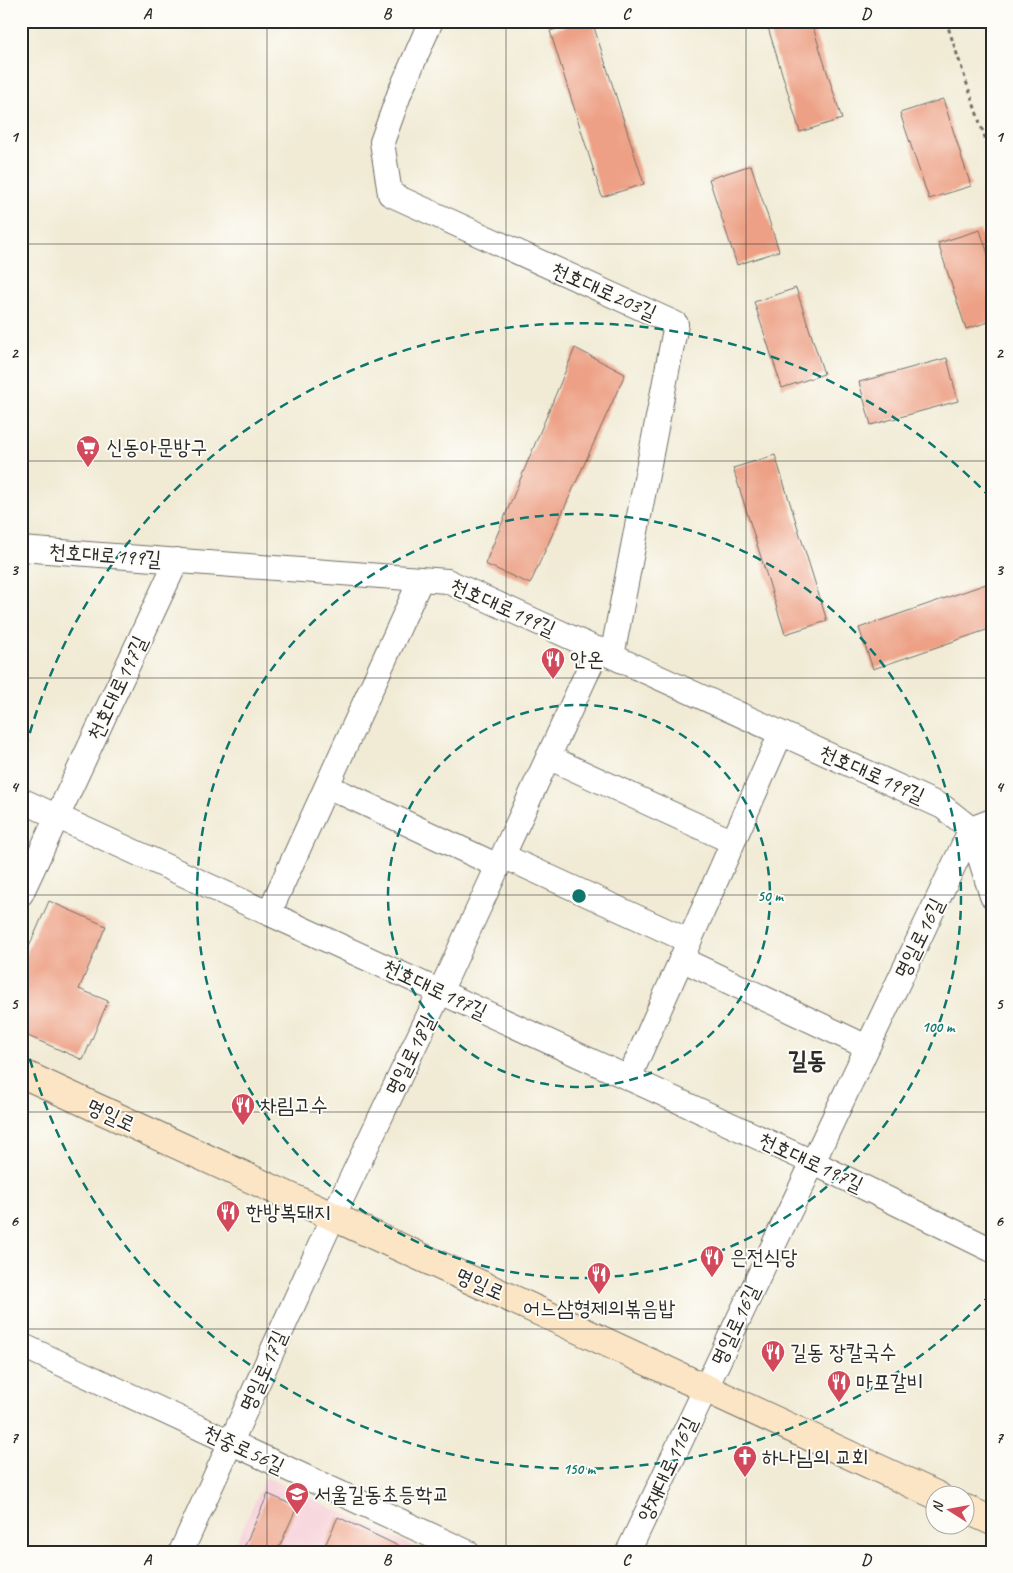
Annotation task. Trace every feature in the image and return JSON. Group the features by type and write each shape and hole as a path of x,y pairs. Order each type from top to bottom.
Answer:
{"street":[{"name":"천호대로203길","path":"431,21 400,92 382,142 390,194 676,324 605,653"},
{"name":"천호대로199길","path":"21,548 447,581 981,825"},
{"name":"천호대로197길","path":"21,894 177,560"},
{"path":"269,913 421,579"},
{"name":"명일로18길","path":"333,1217 440,992 548,757 605,653"},
{"path":"629,1078 781,733"},
{"path":"548,757 733,842"},
{"path":"327,786 500,861 685,950 866,1047"},
{"name":"천호대로197길","path":"21,800 812,1162 992,1250"},
{"path":"981,825 992,896"},
{"name":"명일로16길","path":"706,1387 866,1047 981,825"},
{"name":"명일로","path":"21,1074 706,1387 926,1490"},
{"name":"명일로17길","path":"181,1552 333,1217"},
{"name":"천중로56길","path":"21,1345 467,1552"},
{"name":"양재대로116길","path":"628,1552 706,1387"},
{"path":"976,1513 992,1521"}],"path":[{"path":"946,21 992,159"}],"shaded area":[{"name":"서울길동초등학교","path":"266,1477 425,1552 232,1552"}],"building":[{"path":"581,21 592,21 644,184 602,197 550,31"},
{"path":"766,21 811,21 842,119 800,132"},
{"path":"943,99 971,186 929,199 900,113"},
{"path":"751,165 779,251 737,265 709,179"},
{"path":"980,230 992,266 992,321 966,329 938,243"},
{"path":"796,288 824,374 782,388 754,302"},
{"path":"575,348 625,374 530,584 485,564"},
{"path":"947,358 958,401 871,425 859,382"},
{"path":"775,455 827,621 785,634 733,468"},
{"path":"992,582 992,628 873,669 859,628"},
{"path":"49,901 106,926 79,989 108,1001 83,1060 21,1033 21,965"},
{"path":"268,1494 297,1507 277,1552 242,1552"},
{"path":"338,1517 411,1552 322,1552"}],"place":[{"name":"신동아문방구","path":"88,468"},
{"name":"안온","path":"553,680"},
{"name":"차림고수","path":"243,1126"},
{"name":"한방복돼지","path":"228,1233"},
{"name":"은전식당","path":"712,1278"},
{"name":"어느삼형제의볶음밥","path":"599,1295"},
{"name":"길동 장칼국수","path":"773,1373"},
{"name":"마포갈비","path":"839,1403"},
{"name":"하나님의 교회","path":"745,1478"},
{"name":"서울길동초등학교","path":"297,1515"}],"district":[{"name":"길동","path":"807,1060"}]}
